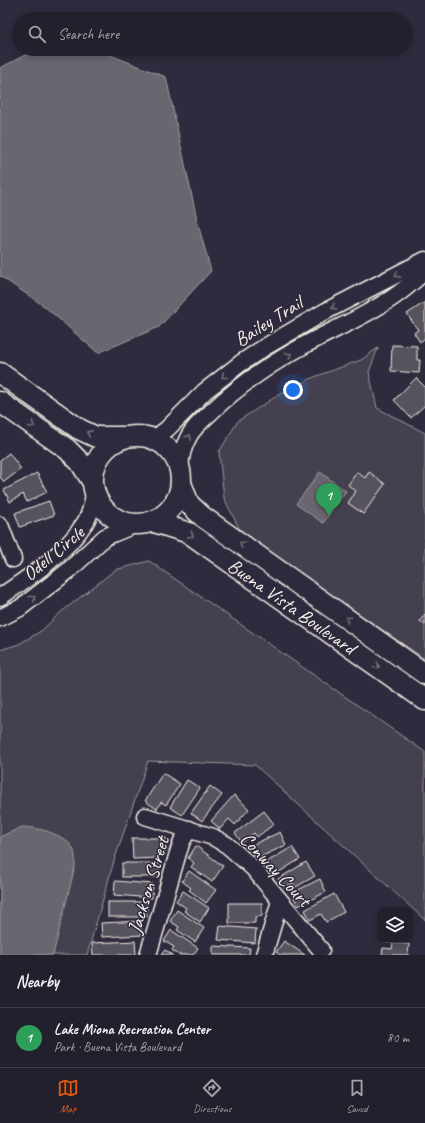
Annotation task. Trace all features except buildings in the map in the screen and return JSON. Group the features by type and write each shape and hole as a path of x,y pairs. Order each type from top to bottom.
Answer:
{"main road":[{"name":"Buena Vista Boulevard","path":"0,373 79,429 96,436 138,436 148,437 160,442 170,450 177,461 189,504 203,517 425,674"},
{"name":"Buena Vista Boulevard","path":"0,402 67,449 80,462 93,488 100,507 109,516 121,523 134,525 154,522 189,533 425,700"},
{"name":"Buena Vista Boulevard","path":"93,488 94,466 102,453 113,442 127,437"},
{"path":"154,522 173,506 178,495 181,479"}],"street":[{"name":"Bailey Trail","path":"148,437 158,436 167,429 205,391 265,346 326,311 425,260"},
{"name":"Bailey Trail","path":"181,479 181,460 184,447 190,435 196,426 224,399 259,373 302,346 378,307 394,297 425,271"},
{"name":"Odell Circle","path":"0,597 55,556 75,536 85,523 90,510 93,488"},
{"path":"0,525 13,559"},
{"name":"Odell Circle","path":"0,618 20,608 62,575 105,537 134,525"},
{"name":"Conway Court","path":"145,816 214,836 227,845 253,868 321,950"},
{"name":"Jackson Street","path":"148,955 178,853 182,841 189,829"},
{"path":"264,955 280,901"}],"shaded area":[{"path":"23,56 113,56 166,77 198,224 211,271 159,327 98,353 44,306 0,276 0,68"},
{"path":"378,348 369,372 377,408 425,433 425,659 242,534 224,498 219,452 238,421 280,394 314,377 361,360"},
{"path":"320,472 346,491 323,523 296,504"},
{"path":"149,561 425,752 425,920 413,909 413,907 411,907 255,765 148,761 114,861 87,955 0,955 0,650 19,644 41,631 60,613 115,570"},
{"path":"22,827 35,828 63,838 68,842 74,851 75,866 53,955 0,955 0,837"}],"place":[{"name":"Lake Miona Recreation Center","path":"329,516"}]}
